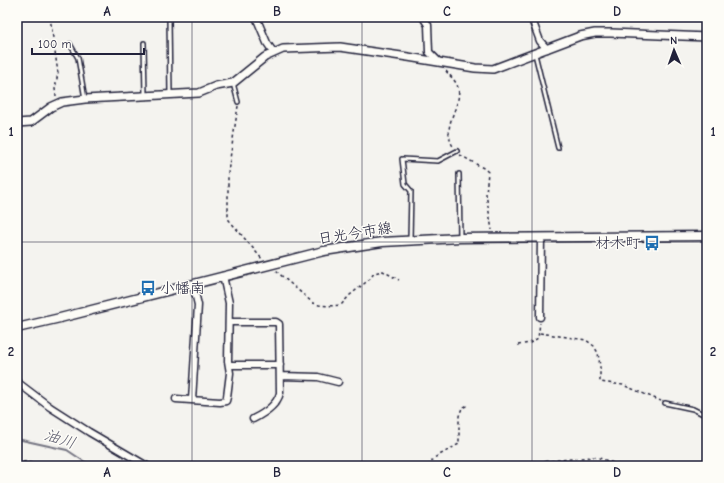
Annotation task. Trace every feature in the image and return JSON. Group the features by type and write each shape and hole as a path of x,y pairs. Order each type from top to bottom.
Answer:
{"main road":[{"name":"日光今市線","path":"17,328 331,250 382,242 493,237 707,236"}],"street":[{"path":"256,17 267,43 274,53"},
{"path":"423,17 428,25 430,52 439,62"},
{"path":"532,17 540,41 547,49"},
{"path":"17,123 31,122 51,107 58,104 85,99 199,93 216,86 233,83 265,57 283,48 340,47 475,68 493,69 580,36 595,33 707,37"},
{"path":"540,317 541,237"},
{"path":"176,399 226,401 230,373 229,303 223,276"},
{"path":"192,400 198,305 193,284"},
{"path":"229,322 276,322 279,324 280,376 278,399 262,414 253,419"},
{"path":"229,365 280,365"},
{"path":"280,376 318,377 338,382"},
{"path":"17,382 50,407 147,466"}],"lane":[{"path":"169,17 170,95"},
{"path":"144,43 145,96"},
{"path":"70,44 78,58 85,99"},
{"path":"535,54 558,148"},
{"path":"233,83 238,102"},
{"path":"410,240 411,191 405,184 402,159 438,161 457,151"},
{"path":"459,174 460,238"},
{"path":"665,403 693,409 707,416"}],"path":[{"path":"50,17 58,73 55,89 58,104"},
{"path":"439,62 458,87 459,94 448,129 452,145 459,155 488,172 486,194 493,237"},
{"path":"238,102 228,168 228,216 229,220 252,247"},
{"path":"288,283 313,303 319,305 338,306 342,304 350,295 366,284 374,276 374,273 384,271 399,280"},
{"path":"518,345 530,343 538,338 540,333 540,317"},
{"path":"540,333 586,340 594,346 598,353 600,382 623,385 665,403"},
{"path":"426,466 431,463 434,458 459,444 459,416 462,408 468,405"},
{"path":"497,466 592,457 622,466"},
{"path":"17,460 36,464"}],"waterway":[{"name":"油川","path":"17,439 67,450 85,462 95,466"},
{"path":"540,466 589,461 606,466"}],"place":[{"name":"材木町","path":"652,243"},
{"name":"小幡南","path":"148,288"}]}
